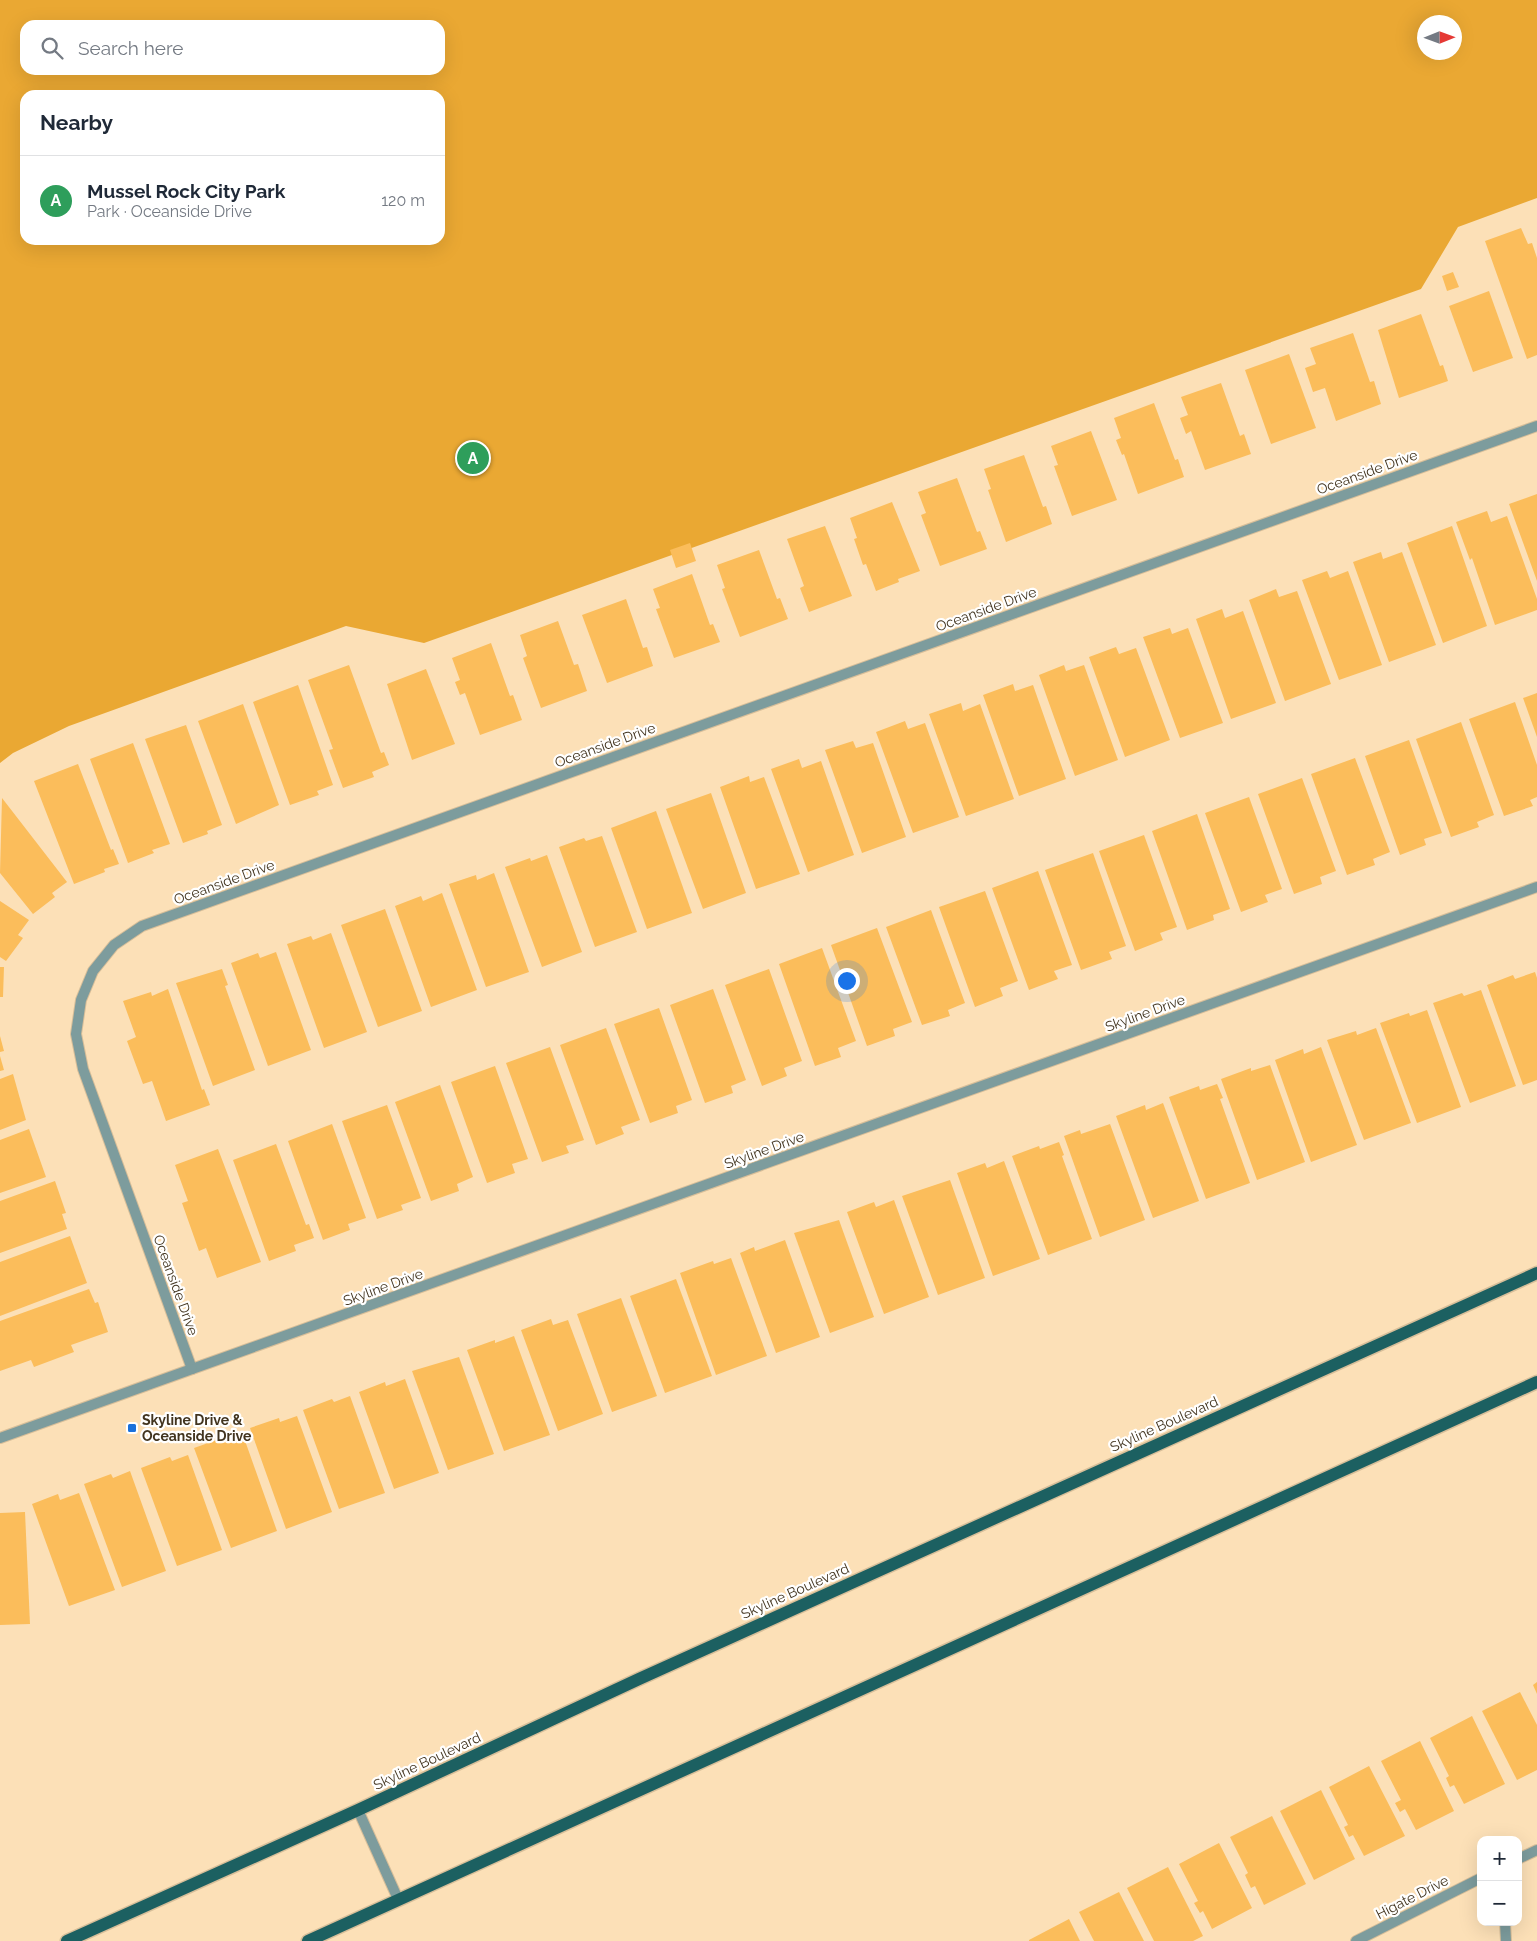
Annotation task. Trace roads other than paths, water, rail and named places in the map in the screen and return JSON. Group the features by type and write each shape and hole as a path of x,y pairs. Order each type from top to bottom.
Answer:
{"main road":[{"name":"Skyline Boulevard","path":"68,1941 358,1810 639,1679 1537,1272"},
{"path":"308,1941 1537,1382"}],"street":[{"name":"Oceanside Drive","path":"192,1369 82,1069 76,1034 81,1000 93,972 121,940 142,926 164,918 1537,426"},
{"name":"Skyline Drive","path":"0,1438 1537,887"},
{"path":"358,1810 398,1899"},
{"path":"1522,1857 1537,1850"},
{"name":"Higate Drive","path":"1356,1941 1477,1880"},
{"path":"1505,1926 1506,1941"}],"place":[{"name":"Mussel Rock City Park","path":"473,458"},
{"name":"Skyline Drive & Oceanside Drive","path":"132,1428"}]}
